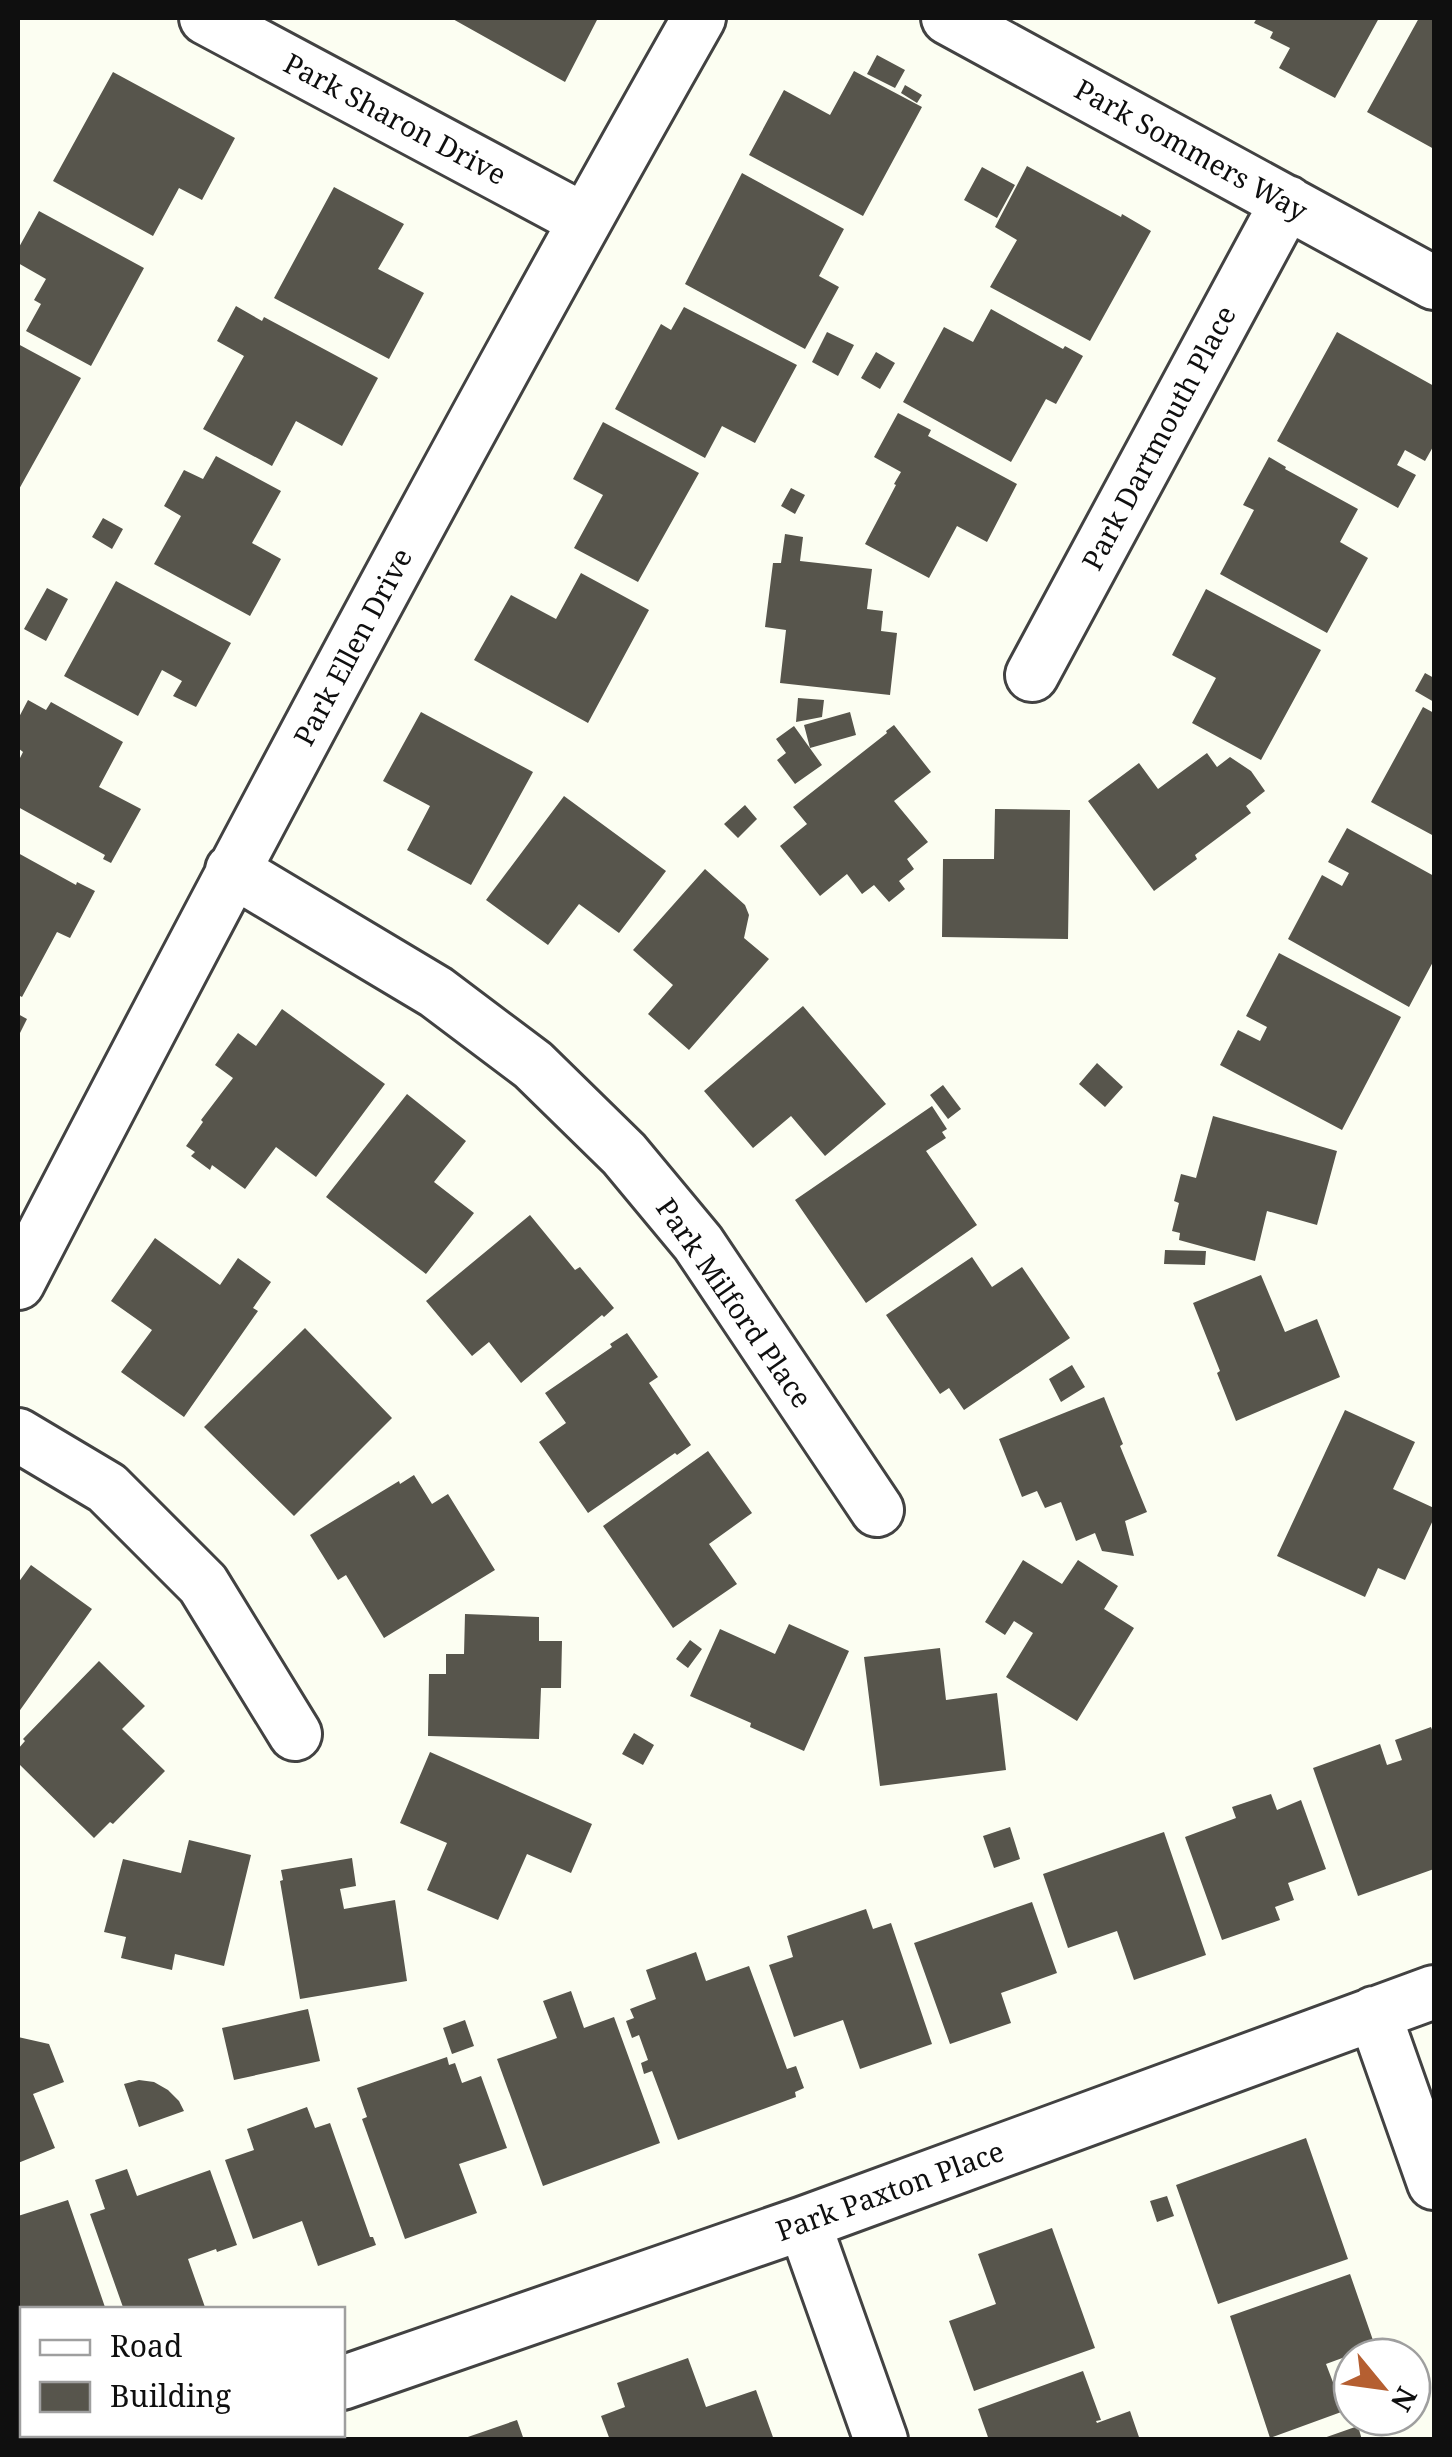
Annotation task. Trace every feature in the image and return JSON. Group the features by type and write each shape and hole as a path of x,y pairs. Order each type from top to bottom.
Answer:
{"street":[{"name":"Park Sharon Drive","path":"206,18 584,220"},
{"name":"Park Ellen Drive","path":"18,1283 232,870 584,220 699,18"},
{"name":"Park Sommers Way","path":"948,18 1434,283"},
{"name":"Park Dartmouth Place","path":"1032,675 1287,202"},
{"name":"Park Milford Place","path":"232,870 436,992 533,1065 624,1154 698,1243 877,1510"},
{"path":"18,1435 107,1488 203,1584 295,1734"},
{"name":"Park Paxton Place","path":"345,2382 804,2223 1434,1992"},
{"path":"1374,2013 1434,2183"},
{"path":"804,2223 882,2440"}],"building":[{"path":"451,18 598,18 565,82"},
{"path":"1257,18 1379,18 1335,98 1279,68 1290,48 1270,38 1273,32 1254,23"},
{"path":"1419,18 1434,18 1434,149 1367,112"},
{"path":"877,55 905,70 895,88 867,74"},
{"path":"854,71 922,107 863,216 749,155 784,90 830,115"},
{"path":"113,72 235,138 202,200 179,188 153,236 53,181"},
{"path":"905,85 922,95 917,103 901,93"},
{"path":"1027,166 1151,231 1090,341 990,287 1017,240 995,227"},
{"path":"982,167 1015,185 997,218 964,200"},
{"path":"742,173 844,229 819,276 839,287 805,349 685,284"},
{"path":"334,187 404,224 378,269 424,293 389,359 274,298"},
{"path":"39,211 144,268 91,366 26,331 41,304 34,300 46,279 18,263 18,249"},
{"path":"236,306 378,378 342,446 296,421 272,466 203,429 244,356 217,341"},
{"path":"684,307 797,365 755,443 722,426 705,458 615,409 661,324 671,330"},
{"path":"991,309 1083,356 1056,404 1046,399 1011,462 903,402 944,327 973,342"},
{"path":"827,332 854,345 838,376 812,362"},
{"path":"1337,332 1434,386 1434,445 1425,461 1405,450 1397,465 1416,475 1398,508 1277,441"},
{"path":"18,344 81,378 18,491"},
{"path":"876,352 895,363 880,389 861,378"},
{"path":"898,413 931,430 928,436 1017,484 987,542 957,526 929,578 865,544 901,472 874,457"},
{"path":"603,422 699,473 638,582 574,548 603,495 573,479"},
{"path":"216,456 281,491 252,543 281,559 250,616 154,564 181,516 164,506 184,470 203,479"},
{"path":"1269,457 1358,509 1340,542 1368,558 1327,633 1220,574 1254,510 1243,505"},
{"path":"791,488 805,495 795,514 781,506"},
{"path":"103,518 123,529 112,549 92,537"},
{"path":"785,534 803,537 800,561 872,569 867,609 883,611 881,631 897,633 890,695 780,683 786,630 765,627 773,563 781,563"},
{"path":"581,573 649,610 588,723 474,660 511,595 556,619"},
{"path":"116,581 231,643 196,707 173,696 182,681 162,670 138,716 64,676"},
{"path":"47,588 68,599 46,641 24,629"},
{"path":"1206,589 1321,650 1261,760 1192,723 1216,678 1172,655"},
{"path":"1425,673 1434,678 1434,702 1415,691"},
{"path":"798,698 824,700 822,717 796,722"},
{"path":"28,700 46,710 51,702 123,742 99,787 141,809 111,863 103,859 105,855 18,807 18,762 23,752 18,748 18,719"},
{"path":"1423,707 1434,713 1434,836 1371,802"},
{"path":"421,712 533,772 471,885 407,850 430,806 383,781"},
{"path":"850,712 856,735 810,748 804,725"},
{"path":"894,725 931,772 894,801 928,842 907,859 914,869 899,881 905,889 889,902 874,885 862,894 847,874 820,896 780,846 807,824 793,807"},
{"path":"794,726 822,765 795,784 777,760 786,753 776,739"},
{"path":"1207,753 1217,767 1230,757 1251,771 1265,791 1246,806 1251,813 1154,891 1088,801 1139,763 1158,789"},
{"path":"564,796 666,871 619,933 579,904 548,945 486,900"},
{"path":"745,805 757,819 738,838 724,824"},
{"path":"995,809 1070,810 1068,939 942,937 943,859 994,859"},
{"path":"1347,828 1434,876 1434,960 1409,1007 1288,939 1322,875 1342,886 1349,873 1328,862"},
{"path":"18,853 76,885 77,882 95,891 70,938 57,932 22,997 18,995"},
{"path":"705,869 745,905 749,915 744,938 769,959 689,1050 648,1014 673,985 633,950"},
{"path":"1279,953 1401,1017 1342,1130 1220,1065 1238,1030 1260,1041 1267,1027 1246,1016"},
{"path":"803,1006 886,1104 825,1156 791,1116 753,1148 704,1091"},
{"path":"282,1009 385,1084 316,1177 276,1147 245,1189 212,1165 210,1170 191,1156 195,1152 186,1146 233,1078 215,1065 238,1033 256,1046"},
{"path":"18,1014 27,1019 18,1037"},
{"path":"1097,1063 1123,1087 1105,1107 1079,1084"},
{"path":"943,1085 961,1109 948,1119 930,1095"},
{"path":"407,1094 466,1141 434,1182 474,1213 426,1274 326,1197"},
{"path":"932,1106 947,1129 942,1132 946,1138 926,1151 977,1225 866,1303 795,1200"},
{"path":"1213,1116 1337,1151 1317,1225 1267,1211 1255,1261 1179,1240 1180,1233 1172,1231 1181,1174 1196,1178"},
{"path":"530,1215 575,1270 580,1267 614,1308 521,1383 489,1342 472,1356 426,1301"},
{"path":"155,1238 220,1285 238,1258 271,1282 253,1308 258,1311 184,1417 121,1372 152,1330 111,1301"},
{"path":"1165,1250 1206,1251 1205,1265 1164,1264"},
{"path":"972,1257 992,1287 1022,1267 1070,1338 964,1410 949,1388 940,1394 886,1315"},
{"path":"1261,1275 1285,1332 1317,1319 1340,1377 1236,1421 1193,1303"},
{"path":"305,1328 392,1418 294,1516 204,1427"},
{"path":"627,1333 658,1377 649,1383 691,1445 588,1513 539,1442 566,1423 545,1393"},
{"path":"1072,1365 1085,1387 1061,1402 1049,1379"},
{"path":"1104,1397 1147,1512 1125,1521 1134,1556 1102,1551 1095,1533 1076,1541 1061,1502 1045,1508 1037,1491 1022,1497 999,1439"},
{"path":"1345,1410 1415,1442 1393,1489 1434,1508 1434,1518 1405,1580 1378,1568 1365,1597 1277,1556"},
{"path":"708,1451 752,1513 709,1544 737,1584 673,1628 603,1526"},
{"path":"414,1475 432,1504 448,1494 495,1570 384,1638 346,1575 338,1580 310,1535"},
{"path":"1023,1560 1062,1584 1078,1560 1118,1586 1104,1609 1134,1628 1077,1721 1006,1677 1033,1633 1014,1621 1005,1635 985,1622"},
{"path":"31,1565 92,1609 18,1713 18,1583"},
{"path":"465,1614 539,1617 539,1641 562,1641 561,1688 541,1688 539,1739 428,1736 429,1674 446,1674 446,1654 464,1654"},
{"path":"789,1624 849,1651 804,1751 690,1696 720,1629 775,1654"},
{"path":"690,1640 702,1649 688,1668 676,1659"},
{"path":"940,1648 946,1700 997,1693 1006,1770 880,1786 864,1657"},
{"path":"99,1661 145,1706 122,1729 165,1771 94,1838 18,1763 18,1749 23,1739"},
{"path":"1431,1727 1434,1869 1358,1896 1313,1768 1380,1744 1387,1765 1402,1760 1395,1740"},
{"path":"634,1733 654,1745 643,1765 622,1754"},
{"path":"430,1752 592,1824 571,1873 527,1854 498,1920 427,1890 447,1843 400,1823"},
{"path":"1271,1794 1277,1810 1301,1800 1326,1869 1288,1883 1294,1900 1275,1907 1280,1920 1222,1940 1185,1837 1236,1818 1232,1807"},
{"path":"1010,1827 1020,1859 994,1868 983,1836"},
{"path":"1164,1832 1206,1955 1134,1980 1117,1931 1068,1948 1043,1874"},
{"path":"189,1840 251,1855 224,1966 175,1954 172,1970 121,1958 126,1937 104,1932 123,1859 181,1873"},
{"path":"352,1858 356,1886 340,1889 344,1909 395,1900 407,1981 300,1999 281,1870"},
{"path":"1032,1902 1057,1973 1001,1993 1011,2023 950,2044 914,1943"},
{"path":"866,1909 873,1929 891,1923 932,2044 860,2069 843,2020 794,2037 769,1965 793,1957 787,1936"},
{"path":"696,1952 706,1981 749,1966 787,2069 796,2066 804,2088 795,2092 796,2097 678,2140 652,2071 644,2074 641,2063 648,2060 639,2035 632,2038 626,2021 634,2018 630,2009 656,1999 646,1970"},
{"path":"571,1991 584,2028 614,2017 660,2143 543,2186 497,2059 557,2038 543,2001"},
{"path":"308,2009 320,2061 234,2080 222,2028"},
{"path":"465,2020 474,2046 452,2054 443,2028"},
{"path":"18,2037 49,2044 64,2082 33,2094 55,2148 18,2163"},
{"path":"447,2057 449,2065 455,2063 462,2083 481,2076 507,2148 459,2164 477,2213 405,2239 362,2119 367,2117 357,2088"},
{"path":"139,2080 168,2090 184,2111 139,2127 124,2084"},
{"path":"307,2107 315,2128 330,2123 376,2245 318,2266 302,2221 253,2239 225,2160 254,2150 247,2129"},
{"path":"1306,2138 1348,2259 1218,2304 1176,2185"},
{"path":"127,2169 137,2196 210,2170 237,2245 188,2259 205,2307 123,2307 90,2214 105,2209 95,2180"},
{"path":"1167,2196 1174,2216 1157,2222 1150,2201"},
{"path":"68,2200 105,2307 20,2307 18,2320 18,2216"},
{"path":"1052,2228 1095,2348 974,2391 949,2321 996,2304 978,2254"},
{"path":"1350,2274 1372,2337 1332,2337 1332,2362 1326,2364 1332,2380 1332,2415 1270,2438 1230,2316"},
{"path":"688,2358 706,2407 756,2390 774,2440 610,2440 601,2416 625,2407 617,2383"},
{"path":"1083,2371 1101,2420 1097,2423 1130,2411 1140,2440 989,2440 978,2409"},
{"path":"517,2420 524,2440 462,2440 462,2439"},
{"path":"1332,2435 1362,2440 1321,2440"}]}
